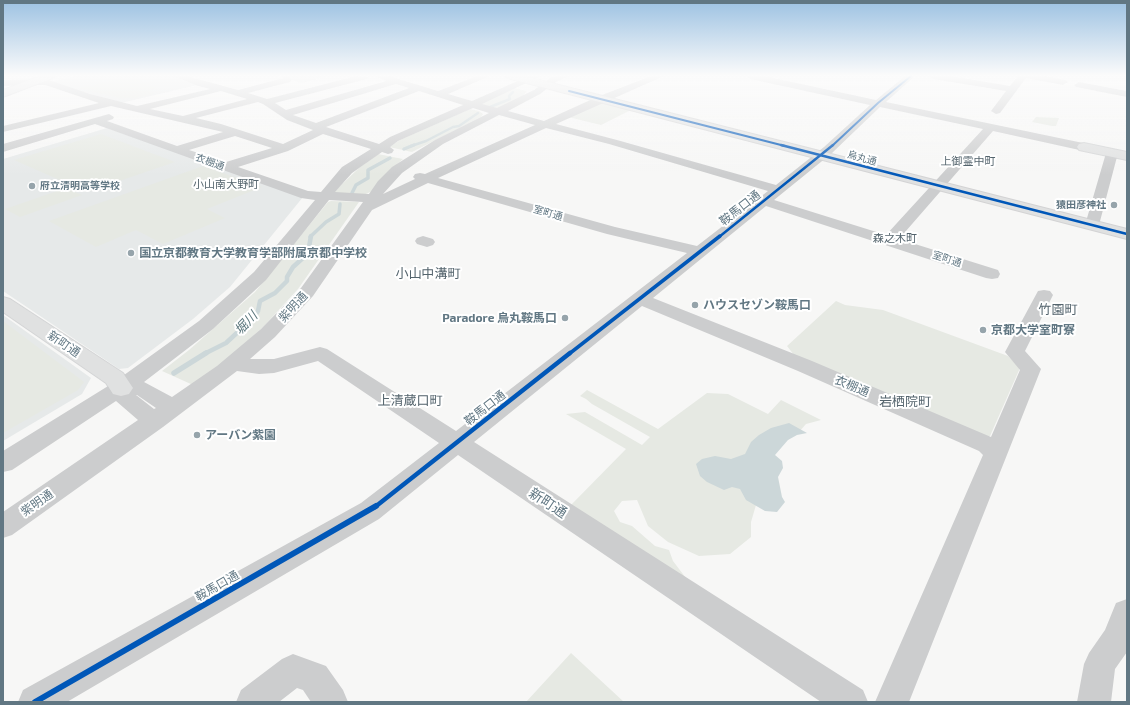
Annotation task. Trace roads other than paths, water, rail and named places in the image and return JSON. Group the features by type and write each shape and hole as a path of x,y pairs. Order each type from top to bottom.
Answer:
{"main road":[{"name":"烏丸通","path":"647,109 1092,222 1127,228"},
{"path":"1084,147 1127,156"},
{"name":"烏丸通","path":"1092,222 1127,234"},
{"name":"新町通","path":"3,303 115,378 122,388"}],"street":[{"path":"3,129 86,109"},
{"path":"131,109 153,112 180,124 200,122 284,148"},
{"path":"3,148 139,109"},
{"path":"180,124 228,109"},
{"path":"278,109 291,118 348,139 379,148 417,155"},
{"path":"285,114 302,109"},
{"path":"224,167 284,148 319,128 366,109"},
{"name":"紫明通","path":"3,463 122,388 206,325 260,276 324,197 348,170 394,139 461,109"},
{"name":"室町通","path":"488,109 682,161 889,241 992,274"},
{"name":"紫明通","path":"3,526 155,421 232,364 268,333 307,292 383,184 397,170 417,155 439,142 504,109"},
{"path":"370,203 580,109"},
{"name":"鞍馬口通","path":"35,702 370,511 823,154 872,109"},
{"path":"906,109 1084,147"},
{"name":"衣棚通","path":"96,121 306,195 370,203"},
{"path":"889,241 991,127"},
{"path":"175,150 235,132"},
{"path":"146,139 166,133"},
{"path":"1092,222 1112,153"},
{"name":"室町通","path":"397,170 612,231 700,251"},
{"path":"892,702 1031,370 1015,352 1044,295"},
{"name":"衣棚通","path":"640,299 772,352 987,445 996,452"},
{"name":"新町通","path":"232,364 259,367 274,366 320,353 851,702"},
{"path":"122,388 141,388 173,408"},
{"name":"新町通","path":"122,388 126,398 155,421"},
{"path":"1094,702 1100,664 1116,641 1127,613"},
{"path":"253,702 294,670 314,678 331,702"}],"waterway":[{"name":"堀川","path":"414,145 426,141 453,127 459,126 478,113"},
{"name":"堀川","path":"404,149 414,145"},
{"name":"堀川","path":"352,193 356,185 368,178 368,170 390,158"},
{"name":"堀川","path":"311,236 326,222 339,214 340,204"},
{"name":"堀川","path":"206,353 226,343 254,317 258,311 260,301 275,293 287,281 287,277 293,267 304,257 309,247 311,236"},
{"name":"堀川","path":"174,373 206,353"}],"place":[{"name":"府立清明高等学校","path":"32,186"},
{"name":"猿田彦神社","path":"1114,205"},
{"name":"国立京都教育大学教育学部附属京都中学校","path":"131,253"},
{"name":"ハウスセゾン鞍馬口","path":"695,305"},
{"name":"Paradore 烏丸鞍馬口","path":"565,318"},
{"name":"京都大学室町寮","path":"983,330"},
{"name":"アーバン紫園","path":"197,435"}],"district":[{"name":"上御霊中町","path":"968,161"},
{"name":"小山南大野町","path":"226,184"},
{"name":"森之木町","path":"895,238"},
{"name":"小山中溝町","path":"428,274"},
{"name":"竹園町","path":"1058,310"},
{"name":"上清蔵口町","path":"410,401"},
{"name":"岩栖院町","path":"905,402"}]}
